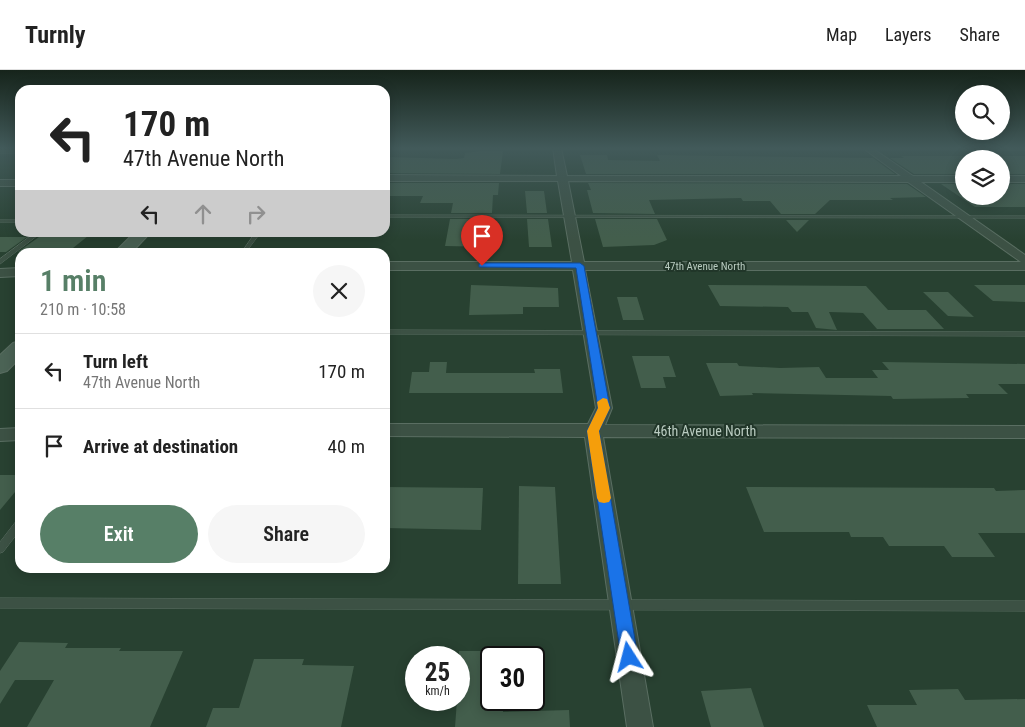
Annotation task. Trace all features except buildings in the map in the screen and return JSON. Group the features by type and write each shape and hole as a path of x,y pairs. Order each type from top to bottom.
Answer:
{"main road":[{"path":"126,248 138,237"},
{"path":"0,366 15,352"}],"street":[{"path":"502,179 955,179"},
{"path":"562,179 580,266 604,408 593,431 640,727"},
{"path":"912,179 1025,260"},
{"path":"1010,179 1025,179"},
{"path":"0,183 15,183"},
{"name":"47th Avenue North","path":"390,266 1025,266"},
{"path":"0,272 15,272"},
{"name":"46th Avenue North","path":"390,430 1025,432"},
{"path":"0,435 15,434"}],"lane":[{"path":"390,216 1025,217"},
{"path":"0,221 15,221"},
{"path":"19,248 33,237"},
{"path":"247,248 255,237"},
{"path":"0,262 15,251"},
{"path":"390,332 1025,334"},
{"path":"0,549 15,530"},
{"path":"0,603 1025,606"}],"slow traffic":[{"path":"603,402 604,408 593,431 604,498"}],"route":[{"path":"482,266 580,266 604,408 593,431 629,657"}]}
